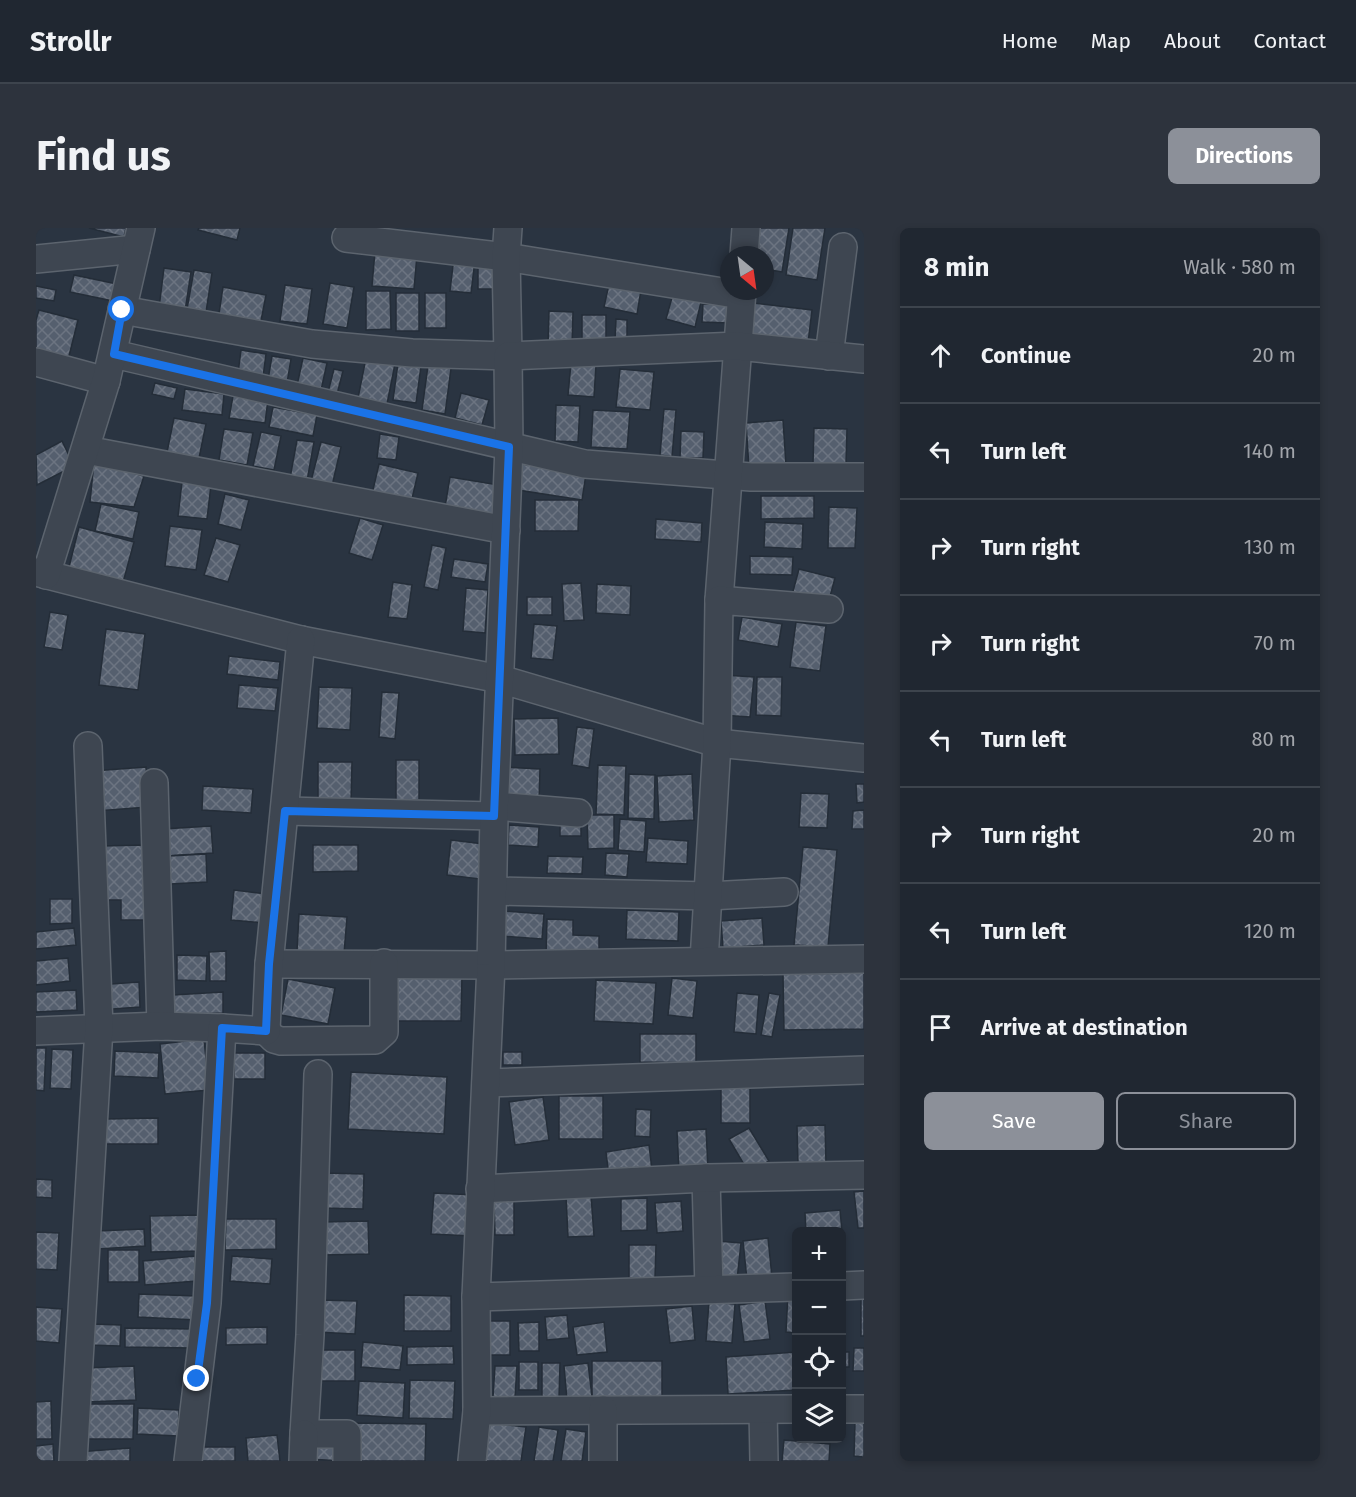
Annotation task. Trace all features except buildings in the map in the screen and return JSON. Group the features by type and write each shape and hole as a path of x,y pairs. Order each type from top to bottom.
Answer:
{"street":[{"path":"472,1461 477,1411 480,1189 491,964 494,811 509,447 506,256 508,228"},
{"path":"745,246 746,228"},
{"path":"346,238 506,256 720,290"},
{"path":"36,259 139,239 114,354 86,450 41,573 301,640 500,679 717,743 864,758"},
{"path":"829,357 843,247"},
{"path":"704,961 717,743 719,600 741,300"},
{"path":"122,310 312,344 412,353 508,356 737,346 864,359"},
{"path":"114,354 585,464 751,477 864,477"},
{"path":"36,362 106,381"},
{"path":"86,450 506,530"},
{"path":"719,600 829,609"},
{"path":"266,1031 269,964 301,640"},
{"path":"73,1461 99,1028 88,746"},
{"path":"154,783 161,1026"},
{"path":"285,811 578,813"},
{"path":"493,891 709,896 784,892"},
{"path":"269,964 491,964 864,958"},
{"path":"36,1031 161,1026 266,1031 274,1039 280,1041 375,1040 384,1032 384,963"},
{"path":"188,1461 207,1303 222,1028"},
{"path":"486,1083 864,1071"},
{"path":"303,1461 311,1323 318,1074"},
{"path":"480,1189 706,1178 864,1175"},
{"path":"706,1178 709,1289"},
{"path":"846,1286 864,1285"},
{"path":"477,1297 792,1287"},
{"path":"477,1411 792,1409"},
{"path":"846,1409 864,1409"},
{"path":"603,1410 603,1461"},
{"path":"763,1410 764,1461"},
{"path":"304,1434 347,1434 347,1461"}],"route":[{"path":"122,310 114,354 509,447 494,816 285,811 269,964 266,1031 222,1028 207,1303 197,1379"}]}
